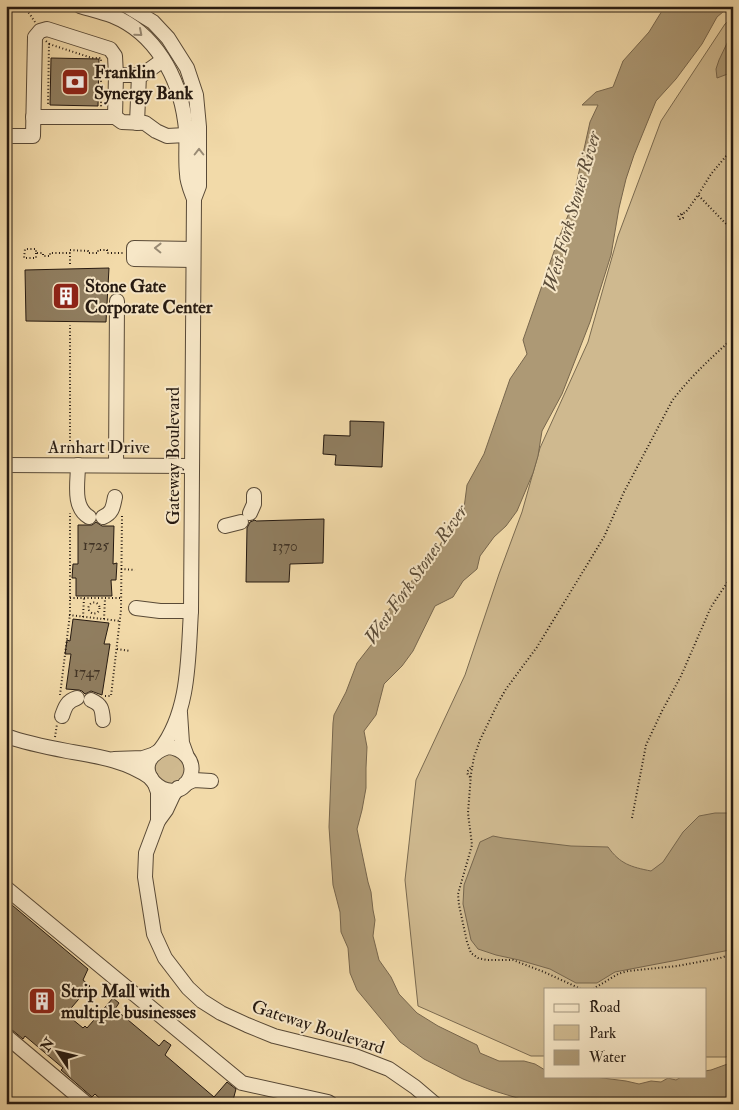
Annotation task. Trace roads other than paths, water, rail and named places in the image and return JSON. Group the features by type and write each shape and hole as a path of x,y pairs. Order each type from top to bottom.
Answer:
{"street":[{"name":"Gateway Boulevard","path":"80,6 113,16 134,28 154,46 171,73 180,96 185,122 187,176 194,200 191,610 186,677 180,713"},
{"name":"Gateway Boulevard","path":"127,6 153,22 168,38 187,68 196,95 199,127 199,186 194,200"},
{"path":"6,136 33,136 35,37 40,31 47,29 110,49 115,56 115,116"},
{"path":"116,75 142,75 163,60"},
{"path":"138,123 139,75"},
{"path":"33,117 115,116 122,122 144,123 167,136 186,135"},
{"path":"116,465 117,301"},
{"path":"74,460 77,496 79,507 83,514 96,517 109,515 113,508 115,497"},
{"name":"Arnhart Drive","path":"6,465 74,460 116,465 192,466"},
{"path":"225,526 245,518 254,504 254,495"},
{"path":"136,608 160,611 191,610"},
{"path":"59,720 65,706 71,700 77,698"},
{"path":"97,698 102,710 103,720"},
{"path":"158,821 158,792 149,775 148,765 169,736 180,713"},
{"path":"158,821 173,795 191,774 191,766 182,743 180,713"},
{"path":"6,736 26,743 110,759 142,772 163,790 174,790 194,780 212,777 181,750 174,748 168,748 143,758 110,759"},
{"name":"Gateway Boulevard","path":"158,821 146,853 144,877 149,909 154,934 165,958 188,988 202,1001 221,1013 274,1036 355,1056 389,1069 435,1104"},
{"path":"6,888 242,1083 331,1104"},
{"path":"6,1036 88,1104"}],"water":[{"name":"West Fork Stones River","path":"665,6 730,6 717,17 702,44 676,79 656,101 626,179 611,255 590,322 562,394 542,431 533,473 517,511 506,526 494,537 480,556 477,569 463,581 453,597 435,606 413,651 402,666 384,684 376,715 364,731 367,747 366,788 357,829 371,892 375,920 373,936 379,960 391,977 399,994 417,1013 438,1026 477,1045 480,1053 499,1061 524,1061 535,1064 544,1069 544,1078 603,1078 639,1084 651,1081 661,1082 668,1078 676,1080 680,1078 706,1078 706,1071 733,1062 733,1098 715,1104 537,1104 463,1079 424,1059 400,1042 357,990 350,973 348,948 341,932 340,912 333,885 329,827 333,723 334,715 346,692 357,663 379,635 387,612 427,559 436,554 443,539 463,516 467,485 484,454 510,379 527,354 523,340 571,208 590,122 598,105 582,105 596,92 613,87 623,61 649,32"},
{"path":"733,35 733,72 717,78 716,69 719,60 730,37"},
{"path":"715,813 733,813 733,947 730,950 615,972 597,983 576,983 550,969 478,949 471,940 463,904 464,885 480,842 493,836 571,846 608,847 612,853 626,864 651,871 663,862 683,832 699,816"}],"place":[{"name":"Franklin Synergy Bank","path":"75,82"},
{"name":"Stone Gate Corporate Center","path":"66,296"},
{"name":"Strip Mall with multiple businesses","path":"42,1001"}]}
